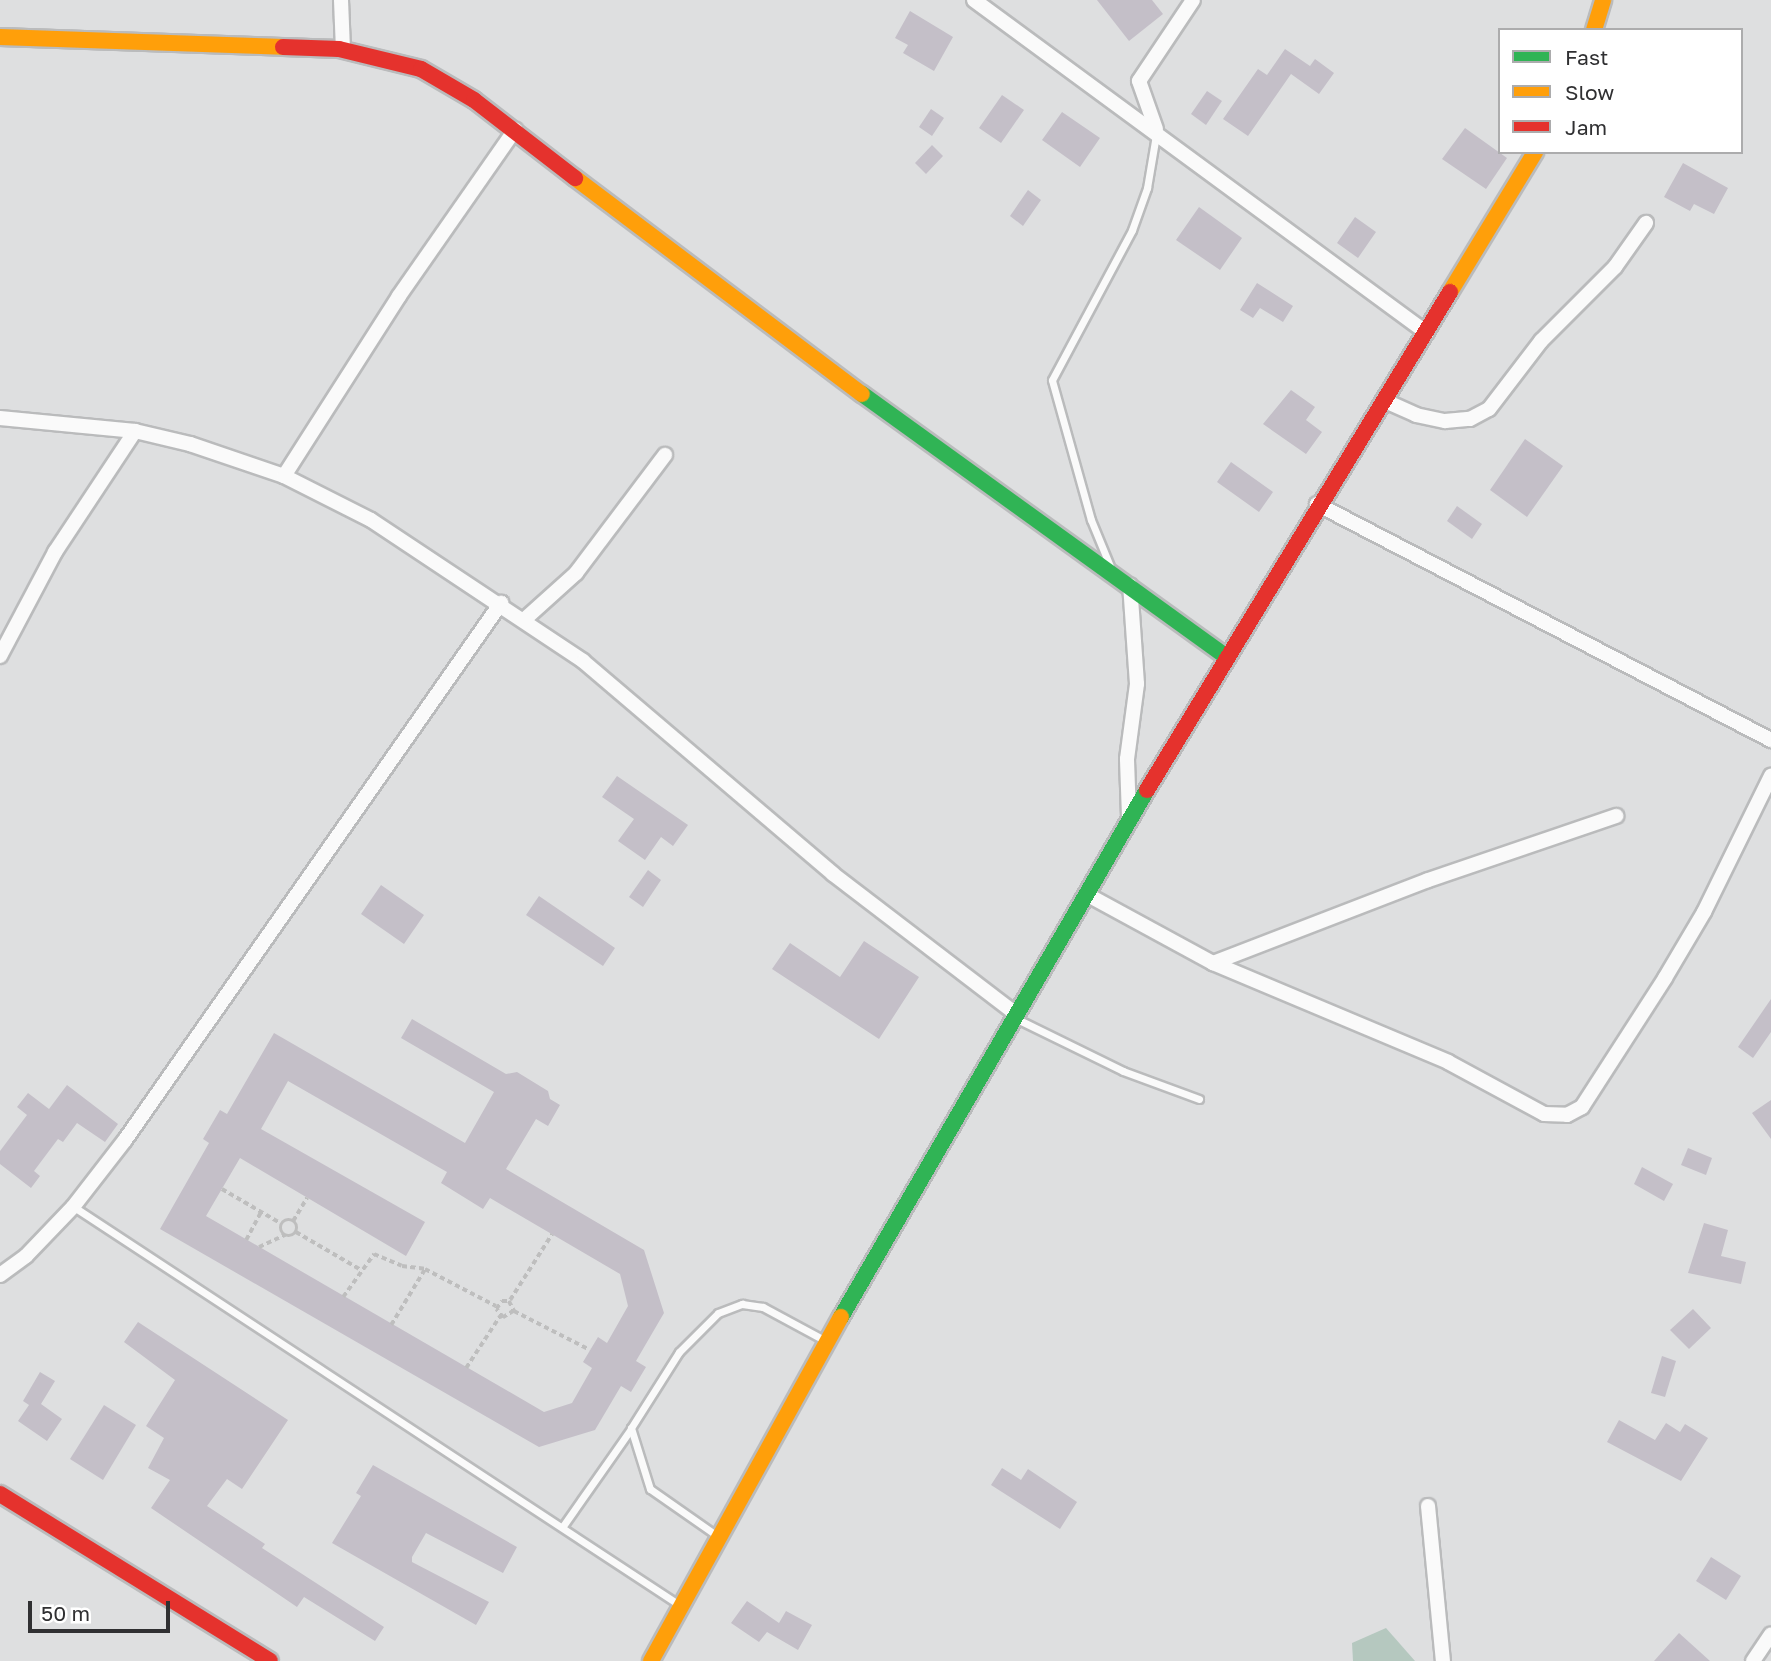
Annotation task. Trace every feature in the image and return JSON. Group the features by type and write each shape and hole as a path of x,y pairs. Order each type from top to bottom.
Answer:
{"street":[{"path":"341,0 343,50"},
{"path":"974,0 1157,130 1427,333"},
{"path":"1157,130 1139,81 1193,0"},
{"path":"1595,28 1603,0"},
{"path":"0,37 343,50 421,69 474,100 794,345 1225,656"},
{"path":"284,477 399,296 515,131"},
{"path":"651,1661 827,1341 1225,656 1317,504 1427,333 1534,154"},
{"path":"1383,400 1416,415 1446,421 1470,419 1489,410 1541,341 1615,267 1646,223"},
{"path":"0,418 135,431 284,477 371,520 525,619 718,772 833,874 1015,1015"},
{"path":"0,656 55,552 135,431"},
{"path":"525,619 576,573 665,455"},
{"path":"1317,504 1771,740"},
{"path":"1129,820 1127,759 1137,684 1130,585"},
{"path":"0,1275 26,1256 73,1207 125,1140 502,603"},
{"path":"1086,894 1213,963 1448,1062 1544,1114 1567,1115 1582,1107 1665,978 1704,912 1771,776"},
{"path":"1213,963 1428,880 1615,816"},
{"path":"0,1494 270,1661"},
{"path":"1428,1506 1443,1661"},
{"path":"1753,1661 1770,1638"}],"lane":[{"path":"1113,573 1091,520 1052,380 1132,230 1147,188 1157,130"},
{"path":"1015,1015 1123,1071 1199,1099"},
{"path":"73,1207 338,1385 563,1525 680,1606"},
{"path":"563,1525 631,1428 679,1352 718,1313 742,1304 763,1307 827,1341"},
{"path":"631,1428 650,1489 718,1537"}],"path":[{"path":"222,1189 282,1224 285,1235"},
{"path":"282,1224 293,1221 307,1198"},
{"path":"246,1240 261,1212"},
{"path":"293,1221 296,1232 361,1270"},
{"path":"259,1247 296,1232"},
{"path":"496,1306 509,1301 552,1234"},
{"path":"343,1297 374,1254 402,1266 425,1269 496,1306 500,1316"},
{"path":"391,1325 425,1269"},
{"path":"509,1301 514,1311 590,1350"},
{"path":"500,1316 509,1317 514,1311"},
{"path":"466,1368 500,1316"}],"green space":[{"path":"1386,1628 1415,1661 1353,1661 1352,1643"}],"building":[{"path":"1097,0 1152,0 1163,14 1129,41"},
{"path":"910,11 953,37 934,71 903,53 908,45 895,38"},
{"path":"1285,49 1310,66 1315,59 1334,73 1319,94 1291,74 1248,136 1223,119 1258,69 1267,75"},
{"path":"1207,91 1222,101 1206,125 1191,114"},
{"path":"1002,95 1024,110 1001,143 979,128"},
{"path":"931,109 944,118 932,136 919,127"},
{"path":"1062,112 1100,138 1080,167 1042,140"},
{"path":"1465,128 1507,158 1486,189 1442,159"},
{"path":"932,145 943,156 926,174 915,163"},
{"path":"1683,163 1728,188 1714,214 1694,204 1690,211 1664,197"},
{"path":"1028,190 1041,200 1023,226 1010,216"},
{"path":"1199,207 1242,238 1220,270 1176,240"},
{"path":"1355,217 1376,232 1358,258 1337,243"},
{"path":"1257,283 1293,306 1283,322 1260,308 1253,318 1240,310"},
{"path":"1291,390 1315,407 1306,420 1322,432 1306,454 1263,424"},
{"path":"1525,439 1563,466 1527,517 1490,490"},
{"path":"1231,462 1273,492 1259,512 1217,482"},
{"path":"1457,506 1482,524 1472,539 1447,521"},
{"path":"617,776 688,825 673,846 661,837 645,860 618,841 634,819 602,797"},
{"path":"648,870 661,880 643,907 629,897"},
{"path":"381,885 424,915 404,944 361,914"},
{"path":"539,896 615,948 603,966 526,915"},
{"path":"864,941 919,977 879,1039 772,969 790,943 840,977"},
{"path":"1771,999 1771,1032 1753,1058 1738,1047"},
{"path":"412,1019 506,1074 517,1072 548,1091 550,1099 560,1105 548,1126 536,1119 506,1169 644,1250 664,1313 636,1361 646,1367 631,1392 621,1386 595,1430 539,1447 160,1229 209,1143 203,1139 220,1110 227,1114 274,1033 465,1143 494,1092 401,1038","holes":["288,1081 447,1172 441,1183 483,1209 490,1198 620,1274 628,1306 607,1343 598,1337 583,1362 592,1368 572,1403 544,1412 206,1216 240,1158 406,1256 425,1222 261,1129"]},
{"path":"67,1085 118,1124 105,1142 77,1123 63,1142 58,1139 34,1171 40,1176 31,1188 0,1164 0,1151 27,1115 17,1107 28,1093 49,1109"},
{"path":"1771,1100 1771,1139 1752,1113"},
{"path":"1688,1148 1712,1158 1706,1175 1681,1165"},
{"path":"1642,1167 1673,1184 1664,1201 1634,1184"},
{"path":"1704,1223 1728,1230 1721,1256 1746,1262 1741,1284 1688,1273"},
{"path":"1693,1309 1711,1328 1689,1349 1670,1330"},
{"path":"138,1322 288,1420 242,1489 227,1479 207,1506 265,1544 262,1548 384,1627 375,1641 304,1597 297,1607 151,1508 170,1480 148,1468 164,1438 146,1426 175,1380 124,1342"},
{"path":"1662,1356 1676,1361 1665,1397 1651,1393"},
{"path":"40,1372 55,1381 41,1404 62,1419 47,1441 18,1421 29,1405 23,1401"},
{"path":"104,1405 136,1425 103,1480 70,1459"},
{"path":"1619,1420 1655,1440 1666,1423 1680,1432 1685,1424 1708,1438 1681,1481 1607,1442"},
{"path":"373,1465 517,1547 503,1573 426,1533 412,1557 412,1562 489,1602 476,1625 332,1543 361,1496 356,1493"},
{"path":"1002,1468 1021,1480 1028,1469 1077,1502 1060,1529 991,1485"},
{"path":"1711,1557 1741,1576 1726,1600 1696,1581"},
{"path":"747,1601 779,1623 786,1611 812,1625 798,1650 767,1632 759,1642 731,1623"},
{"path":"1679,1633 1710,1661 1654,1661"}],"traffic: fast":[{"path":"862,394 1225,656"},
{"path":"841,1317 1147,790"}],"traffic: slow":[{"path":"1595,28 1603,0"},
{"path":"0,37 283,47"},
{"path":"1450,292 1534,154"},
{"path":"575,178 862,394"},
{"path":"651,1661 841,1317"}],"traffic: jam":[{"path":"283,47 339,49 421,69 474,100 575,178"},
{"path":"1147,790 1450,292"},
{"path":"0,1494 270,1661"}]}
